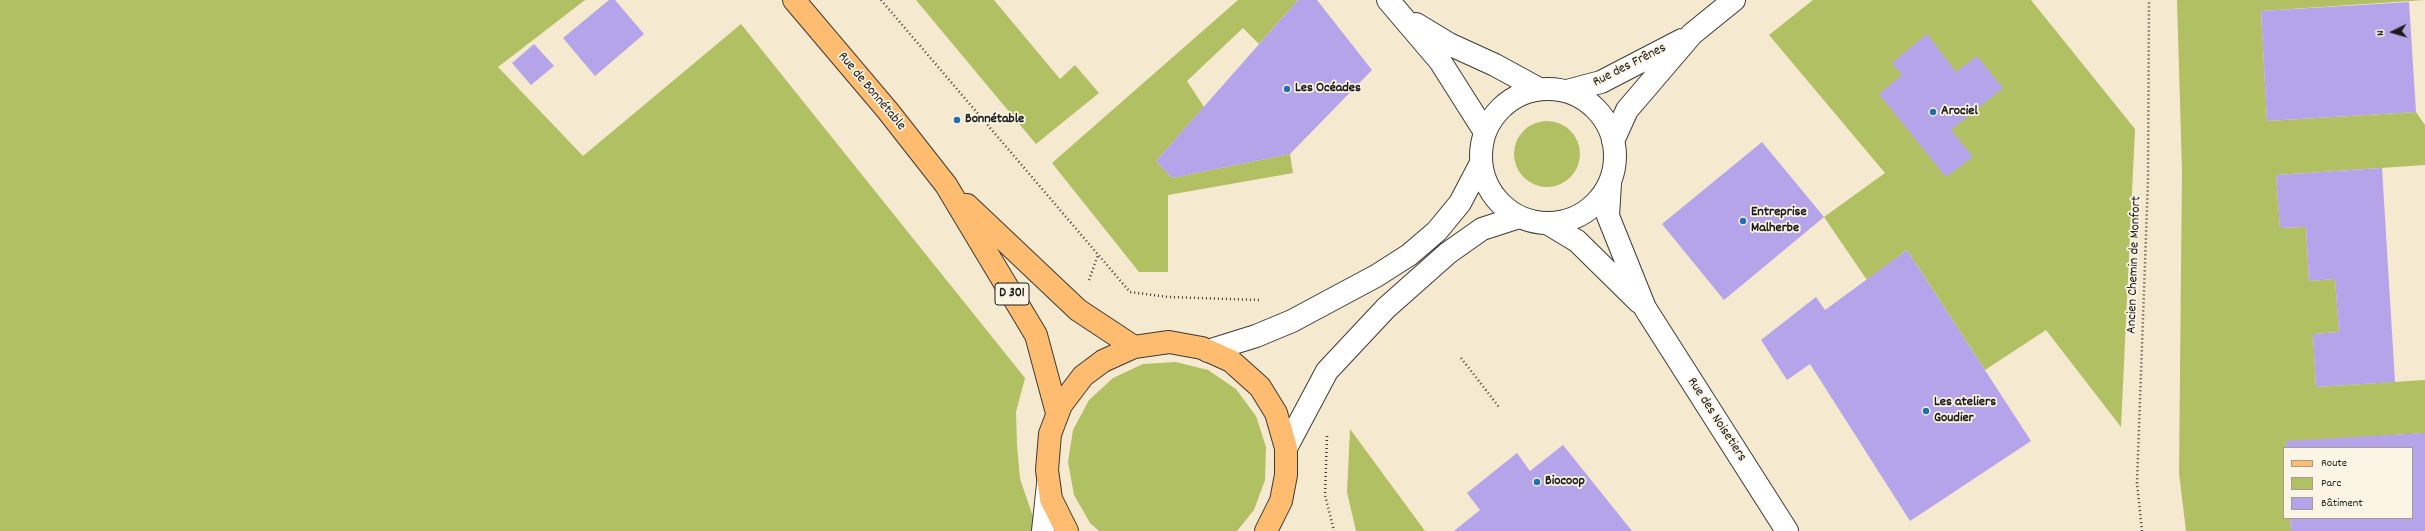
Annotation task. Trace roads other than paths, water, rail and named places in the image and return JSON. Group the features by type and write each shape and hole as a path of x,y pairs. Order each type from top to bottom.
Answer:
{"main road":[{"name":"Rue de Bonnétable","path":"794,0 888,111 946,185"},
{"name":"D 301","path":"946,185 1078,310 1134,347"},
{"name":"D 301","path":"946,185 1036,335 1057,413"},
{"path":"1067,531 1057,515 1048,484 1047,447 1057,413 1073,387 1092,368 1110,357 1134,347 1169,342 1188,344 1208,350 1236,364 1260,387 1276,414 1286,448 1286,475 1276,525"}],"street":[{"path":"1388,0 1440,61 1485,132"},
{"name":"Rue des Frênes","path":"1613,141 1627,110 1692,34 1734,0"},
{"path":"1404,17 1449,44 1495,65 1539,89"},
{"name":"Rue des Frênes","path":"1567,91 1601,82 1692,34"},
{"path":"1539,89 1567,91 1580,96 1598,110 1608,125 1613,141 1615,157 1610,183 1600,199 1583,214 1568,220 1547,223 1535,222 1519,217 1508,210 1495,197 1484,176 1481,163 1481,144 1491,120 1504,105 1523,93 1539,89"},
{"path":"1208,350 1256,336 1292,321 1376,276 1409,255 1437,231 1460,203 1481,163"},
{"name":"Rue des Noisetiers","path":"1610,183 1608,216 1645,308 1787,531"},
{"path":"1286,448 1327,370 1386,308 1448,253 1482,229 1519,217"},
{"name":"Rue des Noisetiers","path":"1547,223 1577,241 1645,308"},
{"path":"1043,531 1048,484"}],"place":[{"name":"Les Océades","path":"1287,89"},
{"name":"Arociel","path":"1933,112"},
{"name":"Bonnétable","path":"957,120"},
{"name":"Entreprise Malherbe","path":"1743,221"},
{"name":"Les ateliers Goudier","path":"1926,411"},
{"name":"Biocoop","path":"1537,482"}]}
